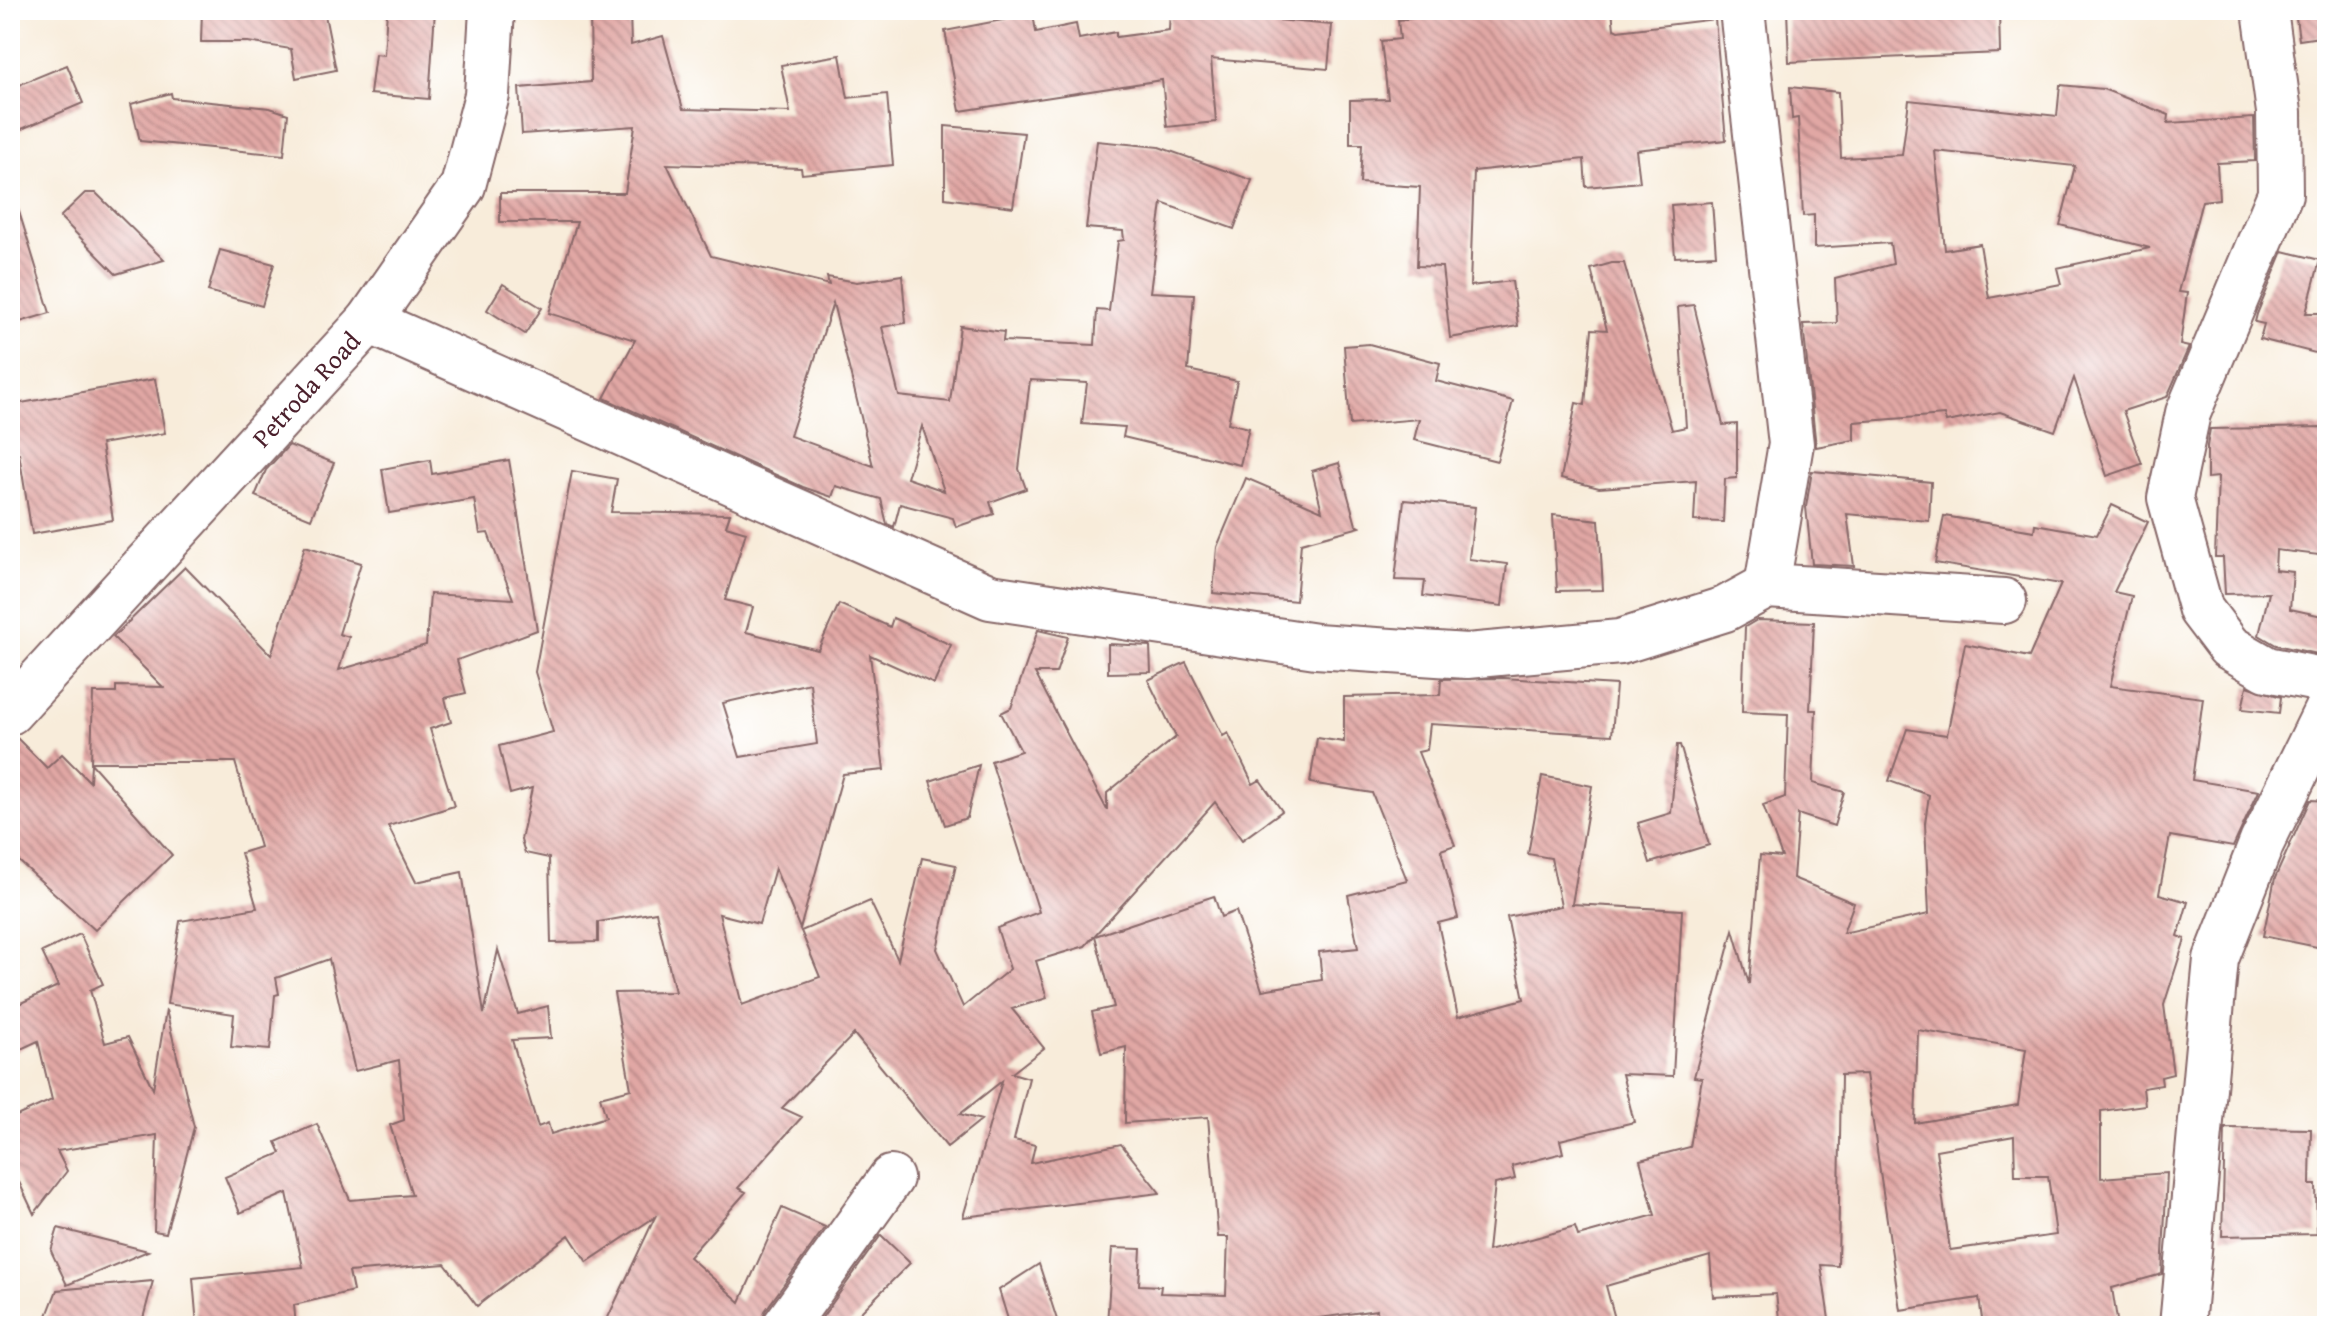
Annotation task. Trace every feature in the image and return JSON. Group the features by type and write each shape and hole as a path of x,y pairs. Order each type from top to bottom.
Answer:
{"street":[{"name":"Petroda Road","path":"10,712 369,321 463,186 487,95 492,10"},
{"path":"1742,10 1791,444 1767,586"},
{"path":"2265,10 2279,112 2280,194 2188,413 2170,498 2201,610 2229,647 2267,669 2327,681"},
{"path":"369,321 990,597 1316,646 1467,656 1620,642 1725,609 1767,586 2004,601"},
{"path":"2182,1326 2216,959 2262,842 2327,709"},
{"path":"785,1326 891,1178"}],"building":[{"path":"202,10 324,10 336,70 296,78 291,49 248,42 201,42"},
{"path":"387,10 435,10 429,99 370,94 375,54 384,55"},
{"path":"590,10 630,10 631,45 663,36 683,109 790,112 781,65 840,55 848,98 887,94 893,165 802,174 801,168 667,164 711,256 829,285 827,277 857,282 902,275 906,323 882,327 899,396 950,402 960,326 1004,332 1003,341 1095,345 1097,310 1109,311 1118,241 1124,240 1123,231 1086,228 1097,141 1159,147 1252,180 1234,229 1162,203 1150,292 1194,294 1188,370 1237,381 1228,423 1249,428 1240,465 1123,437 1125,427 1082,424 1087,383 1030,380 1019,469 1026,489 990,502 994,514 956,527 953,518 900,504 894,527 887,524 881,499 836,486 832,497 803,487 604,398 635,340 549,313 577,222 500,222 500,193 625,193 635,126 522,134 519,88 591,82","holes":["833,303 873,466 790,436","922,426 944,491 907,478"]},
{"path":"1170,10 1210,10 1210,14 1332,25 1328,69 1211,59 1216,122 1167,127 1162,80 960,111 945,31 1033,14 1036,32 1076,24 1079,39 1116,32 1116,37 1169,30"},
{"path":"1485,10 1612,10 1614,29 1618,31 1715,19 1726,140 1636,150 1640,182 1586,187 1584,159 1474,171 1470,286 1512,281 1518,326 1450,338 1442,267 1417,266 1420,187 1360,183 1362,144 1350,144 1350,100 1388,99 1381,41 1400,39 1398,20"},
{"path":"1787,10 1999,10 2000,53 1789,62"},
{"path":"2295,10 2327,10 2327,36 2299,40"},
{"path":"67,65 83,103 10,134 10,93 23,83"},
{"path":"2060,85 2103,89 2169,115 2168,123 2254,118 2255,161 2217,163 2219,199 2202,201 2178,292 2187,293 2180,345 2189,347 2167,397 2123,411 2142,464 2107,476 2074,378 2055,431 2000,412 1946,422 1944,415 1854,422 1854,440 1816,447 1803,324 1837,323 1835,279 1893,264 1890,243 1814,248 1814,215 1803,216 1798,118 1792,119 1790,87 1838,92 1841,158 1902,155 1909,100 2057,116","holes":["1935,151 2075,166 2060,225 2150,248 2057,268 2061,284 1989,298 1980,244 1945,250"]},
{"path":"171,93 172,98 270,108 288,114 284,155 140,141 131,104"},
{"path":"945,126 1024,133 1013,207 945,198"},
{"path":"85,193 96,193 164,260 116,274 60,217"},
{"path":"1712,202 1716,255 1675,257 1671,205"},
{"path":"17,205 50,313 10,325 10,206"},
{"path":"220,250 274,264 262,306 208,291"},
{"path":"2283,251 2320,260 2306,313 2327,313 2327,356 2260,339 2264,324 2255,322 2257,314"},
{"path":"1624,263 1672,430 1686,427 1678,307 1694,305 1723,425 1737,424 1737,478 1725,479 1723,522 1694,521 1696,481 1599,488 1561,478 1576,403 1585,405 1592,329 1607,330 1591,269"},
{"path":"503,284 542,308 525,334 487,310"},
{"path":"1369,344 1440,363 1436,381 1513,401 1497,461 1414,440 1419,419 1350,425 1344,346"},
{"path":"155,379 165,433 101,444 113,520 32,534 19,453 10,454 10,405"},
{"path":"2327,427 2327,556 2276,550 2275,570 2293,572 2290,609 2327,617 2327,656 2276,645 2259,635 2269,593 2225,594 2223,557 2215,557 2218,477 2207,478 2207,446 2210,429"},
{"path":"289,445 334,463 311,519 255,496 266,470"},
{"path":"430,460 432,474 509,460 537,630 457,660 466,693 445,698 451,722 430,729 454,806 388,826 416,882 462,872 484,1014 498,950 518,1014 548,1006 551,1038 512,1040 538,1127 548,1123 551,1134 606,1117 600,1097 631,1089 614,993 675,992 656,912 598,922 598,942 551,943 549,858 525,853 521,840 532,788 510,794 499,746 553,732 535,672 572,471 617,479 611,512 730,514 726,526 746,532 725,600 753,607 746,632 818,650 839,604 890,627 893,618 951,645 934,684 870,655 884,770 843,774 800,929 775,868 759,924 719,914 742,1005 820,977 801,931 870,901 898,960 922,858 956,865 937,949 963,1007 1010,969 997,928 1039,912 991,761 1021,751 1001,713 1011,708 1038,630 1068,637 1056,673 1035,673 1107,810 1107,793 1176,737 1148,680 1186,662 1223,736 1228,733 1253,784 1260,780 1282,811 1242,840 1215,802 1085,946 1036,961 1047,998 1012,1009 1044,1048 1012,1073 1029,1078 1014,1140 1035,1145 1031,1163 1121,1144 1160,1193 963,1217 1002,1081 960,1114 981,1120 947,1147 854,1034 782,1108 802,1117 738,1188 746,1192 689,1257 740,1302 782,1208 825,1227 765,1311 760,1326 604,1326 655,1217 587,1262 569,1235 477,1306 445,1264 349,1272 353,1291 294,1305 296,1326 197,1326 193,1278 303,1267 287,1193 240,1213 225,1177 281,1153 276,1142 317,1124 350,1200 412,1195 390,1125 404,1120 399,1060 355,1071 329,959 276,978 279,994 275,995 270,1050 231,1047 234,1014 167,1004 180,921 257,908 241,853 260,847 235,762 91,762 93,693 116,693 116,686 163,687 113,637 185,567 271,655 305,546 361,563 339,634 349,637 339,670 426,645 430,594 513,599 488,533 480,534 474,499 389,513 382,469","holes":["810,683 817,744 740,757 723,703"]},
{"path":"1339,463 1356,525 1360,527 1301,543 1296,601 1213,593 1217,547 1246,478 1322,511 1312,471"},
{"path":"1812,471 1931,482 1929,521 1847,514 1854,566 1812,564 1806,507"},
{"path":"1404,500 1475,507 1469,559 1507,564 1502,606 1423,596 1425,581 1395,580"},
{"path":"2112,505 2148,522 2114,592 2132,596 2110,686 2203,698 2192,780 2259,791 2233,847 2170,836 2159,894 2188,902 2178,936 2185,939 2164,1005 2173,1074 2161,1077 2162,1085 2143,1088 2145,1105 2101,1111 2101,1178 2167,1173 2162,1274 2112,1288 2118,1326 1983,1326 1979,1298 1900,1310 1866,1074 1841,1075 1838,1266 1821,1265 1830,1326 1780,1326 1776,1294 1713,1297 1710,1256 1606,1286 1617,1326 1475,1326 1473,1319 1426,1326 1379,1326 1377,1310 1312,1319 1314,1326 1107,1325 1112,1248 1141,1249 1139,1285 1161,1286 1160,1293 1226,1295 1228,1237 1218,1237 1208,1117 1125,1123 1126,1047 1101,1053 1092,1012 1114,1007 1095,936 1214,896 1221,917 1236,911 1262,990 1322,980 1319,952 1358,948 1348,895 1407,880 1372,793 1310,783 1317,738 1344,742 1344,697 1440,695 1441,679 1504,678 1616,685 1612,735 1430,724 1427,750 1418,752 1455,845 1441,850 1458,918 1438,923 1458,1017 1524,999 1507,917 1561,906 1551,858 1528,854 1542,776 1592,786 1572,904 1682,910 1673,1076 1622,1074 1634,1122 1560,1140 1563,1153 1512,1166 1515,1179 1495,1184 1488,1251 1575,1227 1578,1236 1655,1215 1640,1160 1690,1147 1702,1078 1694,1077 1733,930 1749,984 1760,855 1782,857 1763,805 1785,797 1788,714 1742,712 1745,627 1757,620 1814,622 1810,710 1816,710 1813,783 1844,792 1834,826 1798,814 1793,878 1854,903 1843,933 1929,914 1925,823 1929,795 1889,781 1907,729 1947,735 1965,644 2029,657 2061,584 1935,563 1944,516 2034,531 2035,524 2097,535","holes":["1918,1030 2026,1049 2018,1105 1915,1123","2014,1136 2015,1176 2048,1176 2056,1235 1950,1250 1936,1150"]},
{"path":"1553,515 1599,520 1603,590 1557,591"},
{"path":"1108,644 1150,646 1151,672 1108,673"},
{"path":"2247,686 2281,697 2279,713 2242,709"},
{"path":"10,736 15,736 47,768 62,754 90,782 91,763 172,855 95,930 10,853"},
{"path":"1677,745 1680,745 1709,845 1650,863 1638,823 1671,813"},
{"path":"979,765 967,818 945,825 930,781"},
{"path":"2310,800 2327,801 2327,949 2263,936 2275,878"},
{"path":"80,934 103,984 90,990 105,1043 128,1037 153,1089 166,1010 194,1127 166,1233 154,1231 157,1135 57,1151 67,1171 34,1214 10,1163 10,1119 52,1100 38,1041 10,1054 10,1008 58,986 42,952"},
{"path":"2225,1128 2311,1129 2310,1185 2316,1185 2317,1234 2222,1236"},
{"path":"58,1228 148,1251 67,1285 51,1251"},
{"path":"881,1235 910,1263 847,1326 816,1326"},
{"path":"1039,1264 1059,1326 1010,1326 999,1290"},
{"path":"153,1281 141,1326 43,1326 57,1290"}]}
